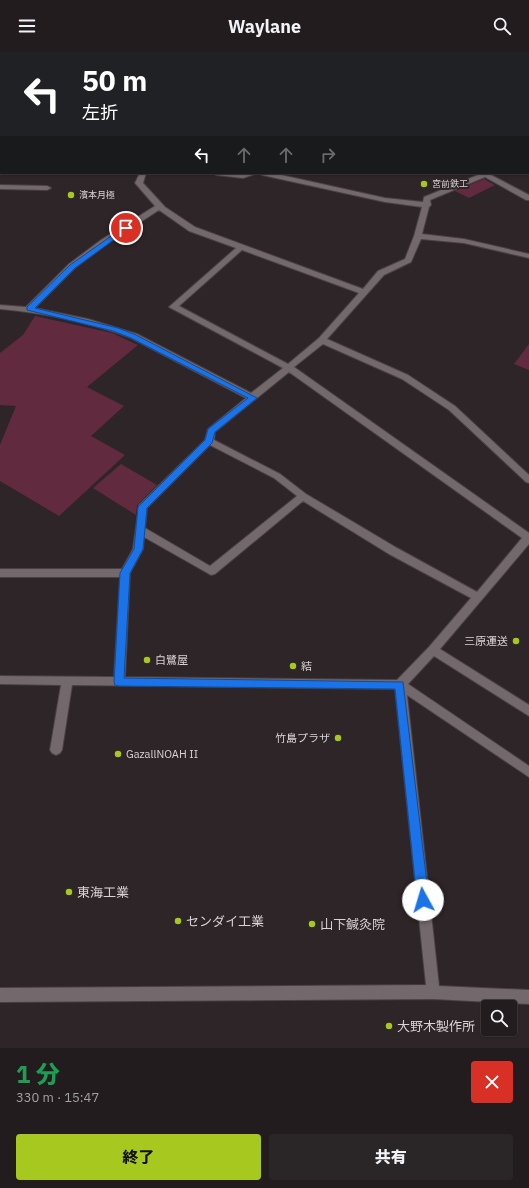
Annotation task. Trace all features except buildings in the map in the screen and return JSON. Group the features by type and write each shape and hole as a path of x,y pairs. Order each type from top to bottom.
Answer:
{"street":[{"path":"144,174 139,183 160,206 192,229 363,292"},
{"path":"225,174 243,176 251,174"},
{"path":"267,174 385,200 427,205"},
{"path":"119,682 125,573 138,549 142,507 209,441 211,431 290,368 322,340 381,272 408,260 418,236 428,199 488,174 529,198"},
{"path":"0,187 47,188"},
{"path":"29,309 72,266 104,242 160,206"},
{"path":"418,236 464,241 529,256"},
{"path":"241,247 173,307 182,310 290,368 529,538 433,650 400,685 433,992"},
{"path":"0,307 29,309 121,332 253,398"},
{"path":"322,340 405,377 452,408 529,480"},
{"path":"209,441 277,476 304,496 392,551 478,597"},
{"path":"140,530 212,571 304,496"},
{"path":"0,572 125,573"},
{"path":"433,650 529,711"},
{"path":"0,680 400,685 529,772"},
{"path":"56,750 67,681"},
{"path":"0,995 433,992 529,997"}],"shaded area":[{"path":"484,179 495,185 469,198 455,191"},
{"path":"35,316 112,333 138,345 87,387 124,406 91,436 125,455 59,516 0,481 0,445 16,406 0,405 0,353 23,335"},
{"path":"529,344 529,370 514,364"},
{"path":"121,464 157,485 137,505 136,515 93,488"}],"place":[{"name":"宮前鉄工","path":"424,184"},
{"name":"濱本月極","path":"71,195"},
{"name":"三原運送","path":"516,641"},
{"name":"白鷺屋","path":"147,660"},
{"name":"結","path":"293,666"},
{"name":"竹島プラザ","path":"338,738"},
{"name":"GazallNOAH II","path":"118,754"},
{"name":"東海工業","path":"69,892"},
{"name":"センダイ工業","path":"178,921"},
{"name":"山下鍼灸院","path":"312,924"},
{"name":"大野木製作所","path":"389,1026"}],"route":[{"path":"126,228 104,242 72,266 29,309 115,329 134,336 253,398 211,431 209,441 142,507 138,549 125,573 119,682 400,685 423,900"}]}
